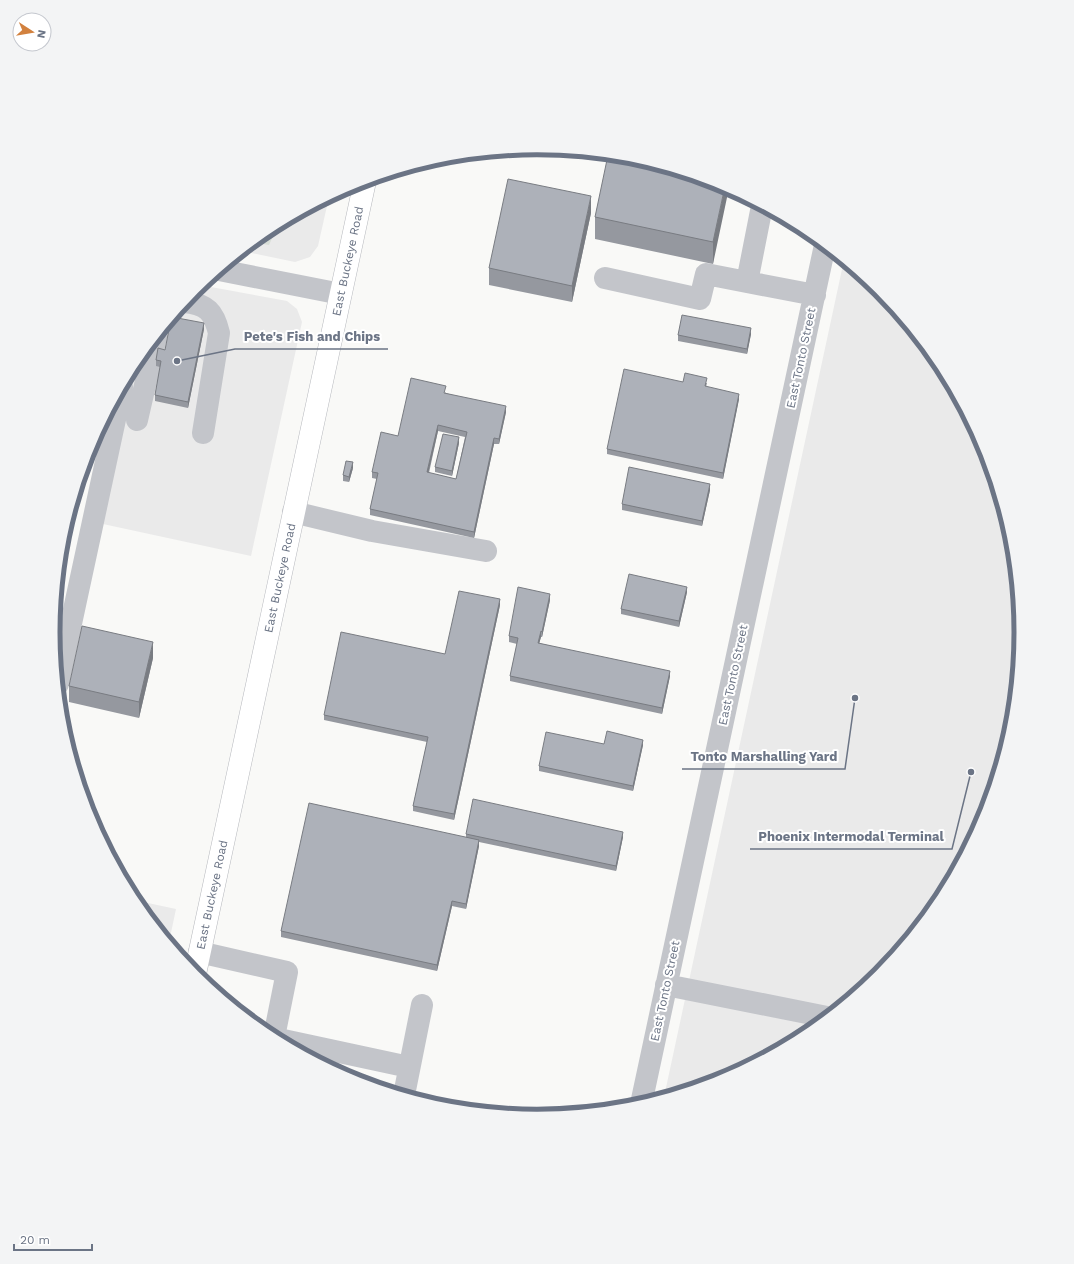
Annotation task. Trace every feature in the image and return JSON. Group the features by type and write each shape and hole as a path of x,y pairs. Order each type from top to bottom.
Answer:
{"main road":[{"name":"East Buckeye Road","path":"197,966 364,187"}],"street":[{"path":"746,282 761,211"},
{"name":"East Tonto Street","path":"642,1097 824,252"},
{"path":"225,271 340,294"},
{"path":"604,278 700,300 706,274 814,295"},
{"path":"192,303 208,309 216,319 219,333 203,433"},
{"path":"137,420 153,350"},
{"path":"61,668 119,403"},
{"path":"293,512 372,531 486,551"},
{"path":"199,952 286,972 275,1031"},
{"path":"666,985 820,1016"},
{"path":"405,1090 422,1005"},
{"path":"294,1042 409,1068"}],"shaded area":[{"path":"328,203 318,246 310,257 295,262 249,252 272,235"},
{"path":"274,234 269,245 261,243"},
{"path":"843,266 852,273 896,317 934,367 965,421 978,449 989,479 1005,539 1013,601 1013,663 1005,725 989,785 978,815 965,843 934,897 896,947 852,991 802,1029 748,1060 720,1073 665,1091"},
{"path":"208,287 287,301 297,309 302,322 251,556 103,524 134,376 178,317"},
{"path":"144,902 176,909 170,937"}],"building":[{"path":"607,160 660,171 724,193 713,242 595,217"},
{"path":"508,179 591,196 572,286 489,268"},
{"path":"682,315 751,328 747,349 678,335"},
{"path":"177,318 204,323 188,402 155,395 161,361 156,360 158,348 165,350 169,329"},
{"path":"624,369 683,382 685,373 707,378 705,386 739,394 723,473 607,449"},
{"path":"411,378 446,386 444,393 506,406 499,439 494,438 474,532 370,509 378,473 372,472 381,432 398,436","holes":["438,425 467,432 456,479 427,472"]},
{"path":"443,434 459,437 452,471 435,467"},
{"path":"346,461 353,462 349,477 343,475"},
{"path":"629,467 710,484 702,521 622,504"},
{"path":"629,574 687,587 679,621 621,609"},
{"path":"518,587 550,594 542,632 541,631 538,643 670,671 662,708 510,676 518,638 509,636"},
{"path":"459,591 500,599 454,814 413,806 428,737 324,715 341,632 445,654"},
{"path":"82,626 153,642 139,702 69,686"},
{"path":"607,731 643,740 633,786 539,766 546,732 604,744"},
{"path":"473,799 623,832 616,866 466,834"},
{"path":"309,803 479,840 466,904 452,901 437,965 281,931"}],"place":[{"name":"Pete's Fish and Chips","path":"177,361"},
{"name":"Tonto Marshalling Yard","path":"855,698"},
{"name":"Phoenix Intermodal Terminal","path":"971,772"}]}
